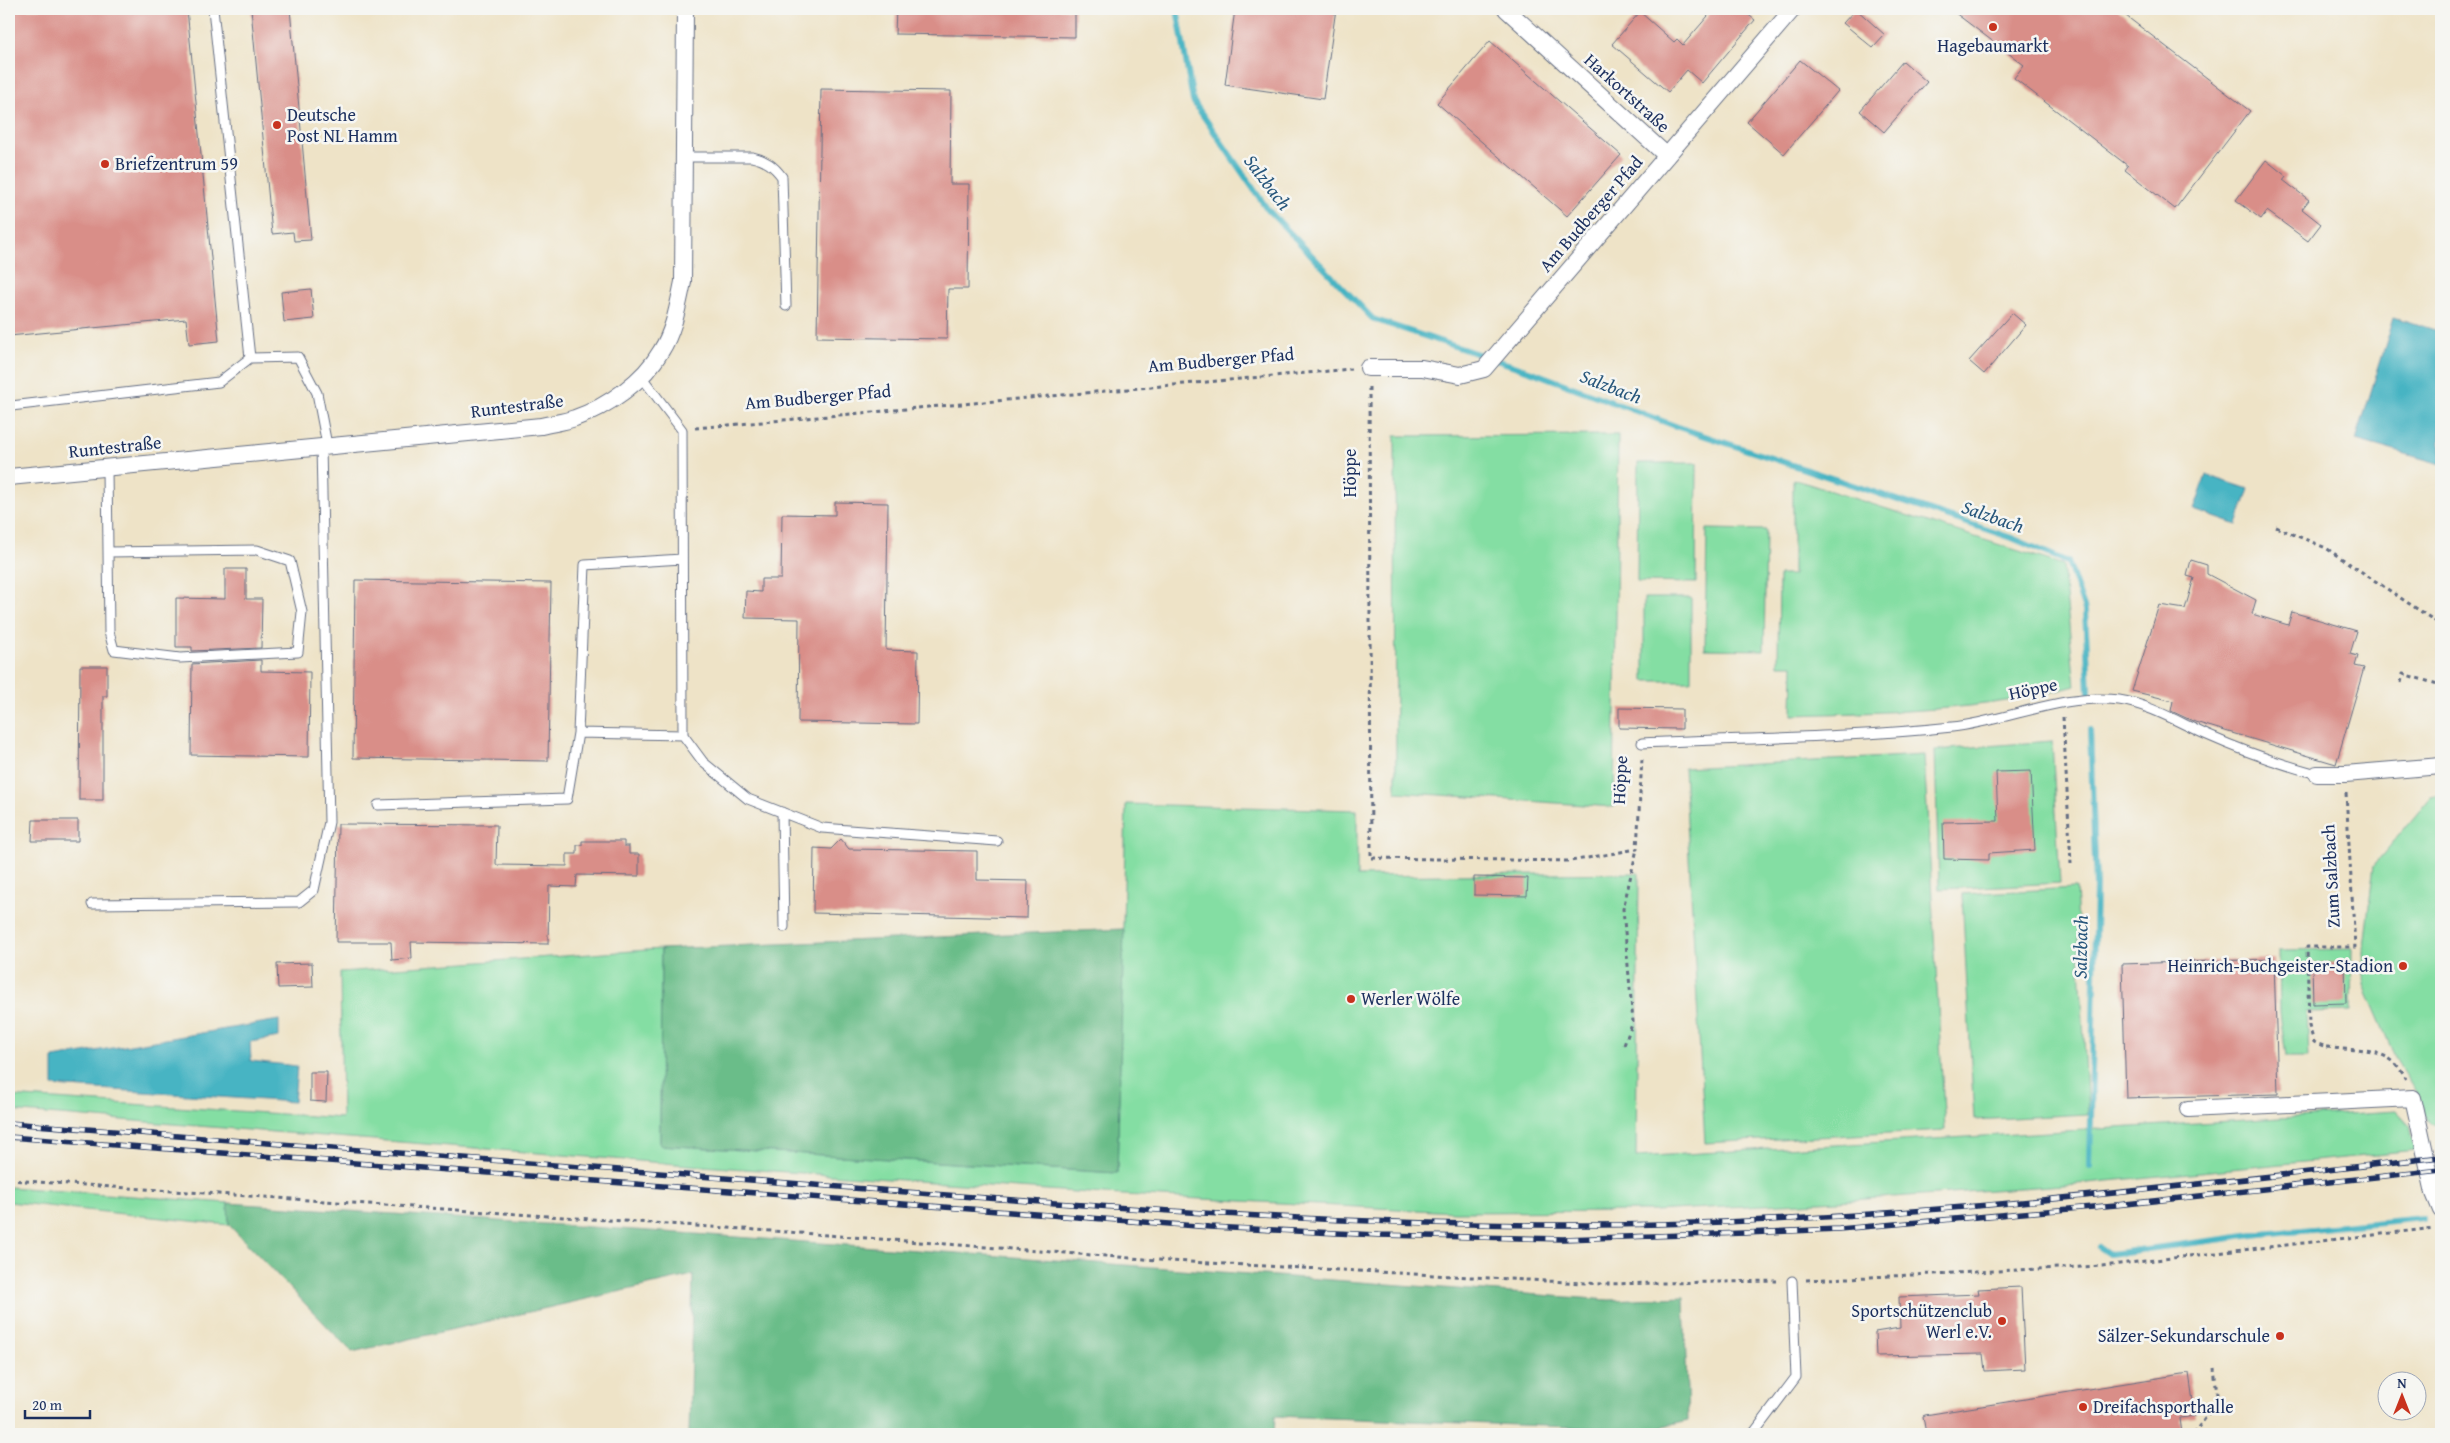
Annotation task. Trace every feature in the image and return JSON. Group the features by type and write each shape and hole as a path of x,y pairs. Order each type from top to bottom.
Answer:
{"street":[{"name":"Runtestraße","path":"9,477 542,426 574,419 607,403 641,376 661,351 675,317 683,282 684,9"},
{"name":"Harkortstraße","path":"1506,9 1667,156 1793,9"},
{"name":"Am Budberger Pfad","path":"1368,368 1422,368 1460,375 1484,369 1667,156"},
{"name":"Höppe","path":"2317,774 2345,774 2441,766"},
{"path":"2188,1109 2413,1098 2434,1193 2441,1210"}],"lane":[{"path":"213,9 250,358"},
{"path":"684,157 752,157 762,159 776,168 782,178 786,306"},
{"path":"9,404 219,382 250,358 298,357 317,393 324,446 329,822 314,890 299,902 92,904"},
{"path":"641,376 682,430 683,735 703,762 748,799 822,828 997,841"},
{"path":"107,468 108,552 109,632 114,650 180,658 298,652 302,612 290,561 257,550 108,552"},
{"path":"378,805 567,798 578,733 585,565 682,559"},
{"name":"Höppe","path":"1642,742 1884,732 1955,726 2062,703 2120,700 2142,707 2234,747 2317,774"},
{"path":"578,733 683,735"},
{"path":"782,812 784,927"},
{"path":"1753,1434 1796,1377 1792,1281"}],"path":[{"name":"Am Budberger Pfad","path":"682,430 1368,368"},
{"name":"Höppe","path":"1368,368 1371,858 1570,861 1637,849 1642,742"},
{"path":"2276,527 2326,548 2441,625"},
{"path":"2401,683 2403,674 2441,685"},
{"path":"2062,703 2071,864"},
{"name":"Zum Salzbach","path":"2345,774 2355,947 2307,947 2309,1026 2314,1042 2326,1048 2372,1052 2395,1063 2407,1080 2413,1098"},
{"path":"1624,1045 1633,1022 1623,909 1637,849"},
{"path":"9,1180 788,1232 1171,1261 1603,1284 1792,1281 2102,1266 2441,1228"},
{"path":"2193,1434 2218,1402 2214,1368"}],"green space":[{"path":"1618,435 1614,807 1396,792 1395,436"},
{"path":"1638,463 1697,463 1696,583 1637,582"},
{"path":"1793,479 2063,565 2075,686 2041,695 1970,706 1792,715 1793,665 1778,665 1779,575 1793,575"},
{"path":"1707,529 1766,530 1764,650 1705,649"},
{"path":"1644,598 1691,598 1691,681 1644,681"},
{"path":"2052,741 2060,883 1939,889 1935,750"},
{"path":"1924,755 1945,1130 1705,1143 1684,768"},
{"name":"Heinrich-Buchgeister-Stadion","path":"2441,795 2441,1128 2430,1123 2416,1092 2395,1057 2364,985 2364,946 2374,865 2431,797"},
{"path":"1126,804 1357,810 1357,876 1639,873 1636,1157 2396,1111 2410,1126 2416,1151 2077,1184 1837,1201 1653,1211 1455,1212 1104,1194 701,1166 9,1111 9,1096 342,1118 340,972 661,949 660,1145 1117,1173"},
{"path":"2076,888 2088,1114 1974,1120 1962,894"},
{"path":"1124,929 1117,1173 660,1145 661,949"},
{"path":"2352,949 2351,1011 2306,1012 2308,1057 2286,1057 2280,1012 2279,950"},
{"path":"9,1187 228,1203 229,1225 9,1202"},
{"path":"228,1203 695,1234 1609,1300 1684,1297 1688,1421 1651,1430 1275,1416 1274,1434 689,1434 693,1275 352,1352 229,1225"}],"water":[{"path":"2394,317 2441,332 2441,391 2439,401 2441,403 2441,464 2356,440"},
{"path":"2206,475 2249,489 2237,525 2194,510"},
{"path":"279,1020 279,1037 250,1042 251,1061 297,1066 294,1102 53,1086 53,1058"}],"building":[{"name":"Briefzentrum 59","path":"9,9 187,9 219,341 189,344 186,319 9,336"},
{"name":"Deutsche Post NL Hamm","path":"251,9 290,9 311,240 294,241 293,232 272,234"},
{"path":"896,9 1075,9 1075,37 895,34"},
{"path":"1235,9 1336,9 1323,99 1225,85"},
{"path":"1714,9 1741,9 1755,20 1702,83 1687,70 1668,92 1612,44 1640,12 1674,42 1677,39 1683,45"},
{"path":"1856,9 1885,35 1873,48 1843,23"},
{"path":"1950,9 2117,9 2250,111 2175,209 2125,170 2128,166 2014,78 2024,65"},
{"path":"1490,41 1621,155 1567,216 1437,103"},
{"path":"1800,60 1838,91 1784,154 1747,122"},
{"path":"1903,61 1927,82 1884,132 1860,111"},
{"path":"821,89 951,91 950,184 969,184 968,289 948,289 947,339 817,337"},
{"path":"2266,160 2286,176 2283,180 2309,200 2302,209 2321,224 2308,241 2267,211 2261,219 2236,200"},
{"path":"311,289 314,319 284,322 281,292"},
{"path":"2012,313 2026,325 1984,374 1969,361"},
{"path":"835,502 888,503 886,650 918,651 917,724 798,722 799,619 745,618 746,591 761,592 761,579 781,579 782,514 835,515"},
{"path":"2191,560 2207,565 2207,574 2256,600 2252,614 2288,625 2292,612 2357,631 2350,654 2358,656 2355,666 2364,668 2336,764 2195,722 2171,711 2173,701 2132,691 2159,605 2185,609 2194,578 2187,576"},
{"path":"225,569 246,569 246,599 262,599 261,648 192,651 192,647 176,647 176,598 225,599"},
{"path":"355,580 551,583 548,761 353,758"},
{"path":"261,660 261,671 310,672 309,757 191,755 192,664"},
{"path":"80,666 107,666 107,696 103,696 103,800 79,800"},
{"path":"1619,708 1682,709 1682,729 1619,728"},
{"path":"2031,771 2035,850 1989,853 1989,860 1944,859 1943,822 1998,821 1996,772"},
{"path":"33,820 78,820 78,841 32,841"},
{"path":"338,824 497,825 496,865 567,866 567,854 577,854 577,845 582,845 582,841 624,841 624,846 629,846 629,854 639,854 639,876 577,875 576,887 549,886 548,944 411,942 412,958 392,960 391,942 336,942"},
{"path":"841,839 849,849 977,851 977,880 1028,881 1027,918 813,913 814,848 831,849"},
{"path":"1474,877 1528,878 1527,896 1474,895"},
{"path":"2274,959 2278,1094 2126,1098 2122,964"},
{"path":"2345,962 2346,1003 2313,1004 2312,963"},
{"path":"312,963 313,987 278,988 277,964"},
{"path":"310,1072 327,1072 326,1102 310,1101"},
{"path":"2021,1287 2025,1369 1985,1371 1983,1354 1876,1356 1875,1332 1900,1328 1899,1297 1979,1294 1978,1289"},
{"name":"Dreifachsporthalle","path":"2189,1373 2195,1416 2180,1418 2182,1434 1926,1434 1923,1416 1925,1415"}],"waterway":[{"name":"Salzbach","path":"1177,9 1193,101 1268,210 1373,319 1535,373 1678,427 2012,538 2068,562 2085,610 2089,692"},
{"name":"Salzbach","path":"2090,730 2096,886 2090,1166"},
{"name":"Salzbach","path":"2099,1247 2109,1254 2262,1234 2423,1218"}],"railway":[{"path":"9,1123 1110,1207 1291,1218 1472,1224 1672,1224 1893,1213 2222,1182 2441,1157"},
{"path":"9,1137 1210,1227 1378,1235 1563,1239 1839,1229 2116,1205 2441,1170"}],"place":[{"name":"Hagebaumarkt","path":"1993,27"},
{"name":"Deutsche Post NL Hamm","path":"277,125"},
{"name":"Briefzentrum 59","path":"105,164"},
{"name":"Heinrich-Buchgeister-Stadion","path":"2403,966"},
{"name":"Werler Wölfe","path":"1351,999"},
{"name":"Sportschützenclub Werl e.V.","path":"2002,1321"},
{"name":"Sälzer-Sekundarschule","path":"2280,1336"},
{"name":"Dreifachsporthalle","path":"2083,1407"}]}
